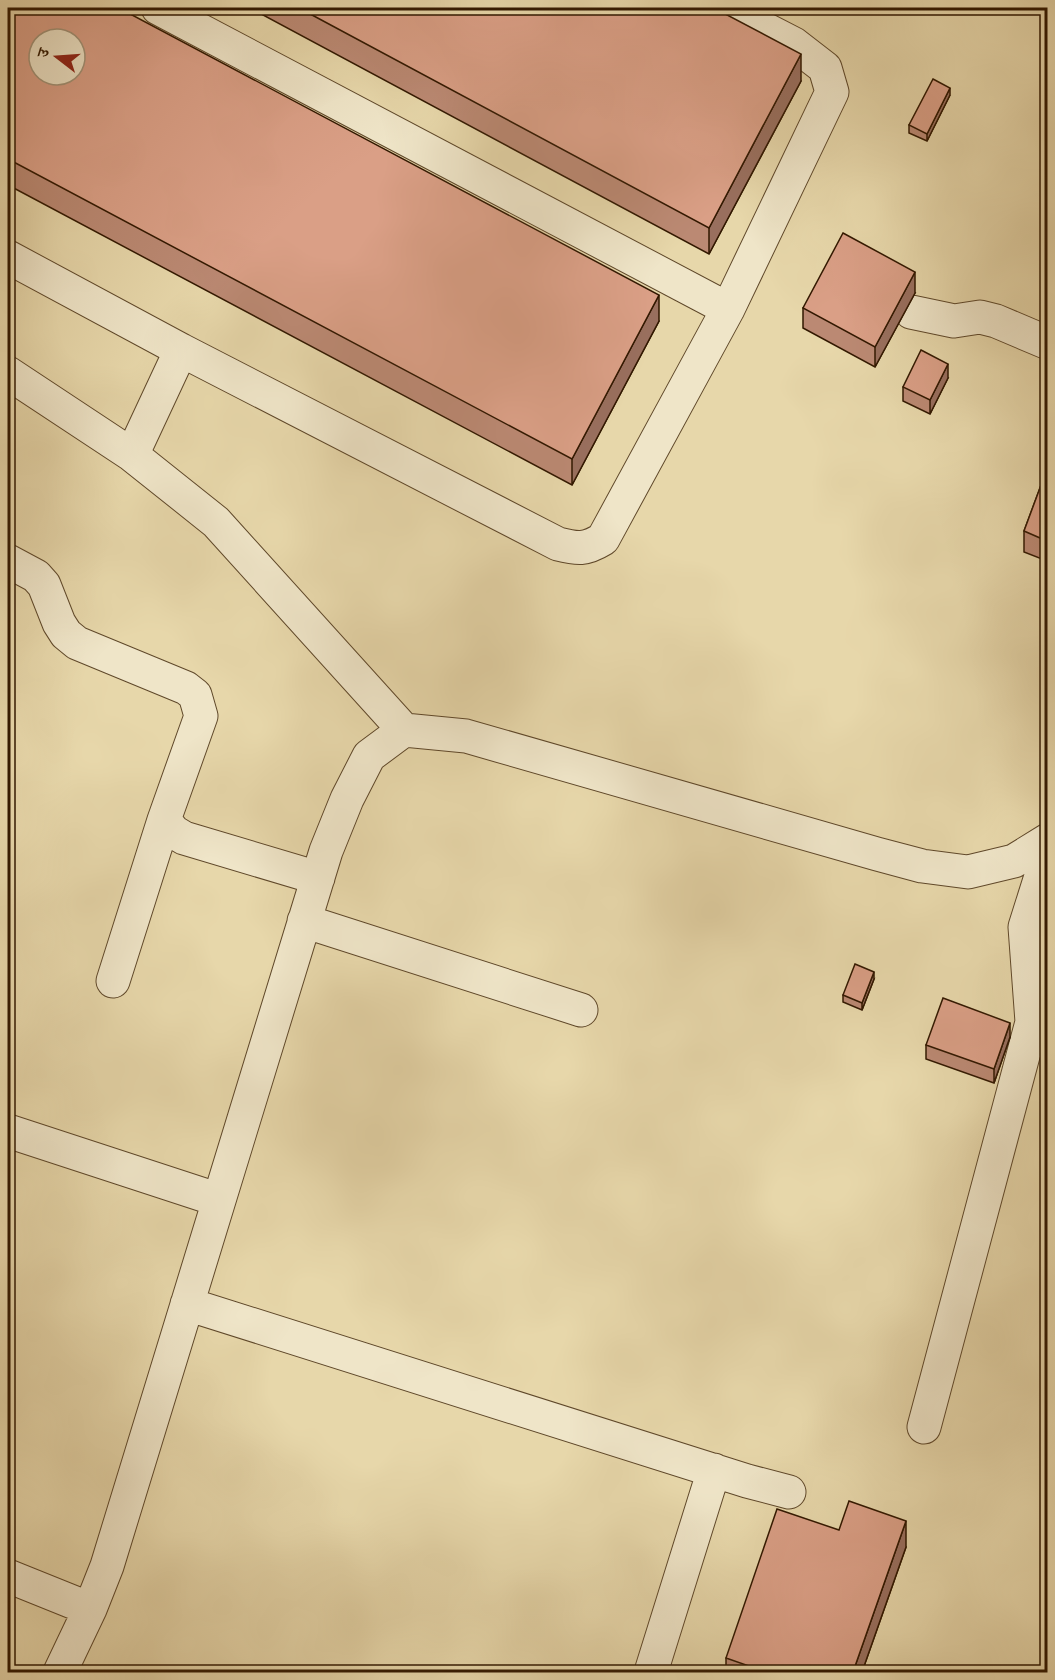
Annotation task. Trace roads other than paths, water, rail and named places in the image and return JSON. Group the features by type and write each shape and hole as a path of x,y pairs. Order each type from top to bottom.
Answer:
{"street":[{"path":"158,8 728,309"},
{"path":"8,257 181,350 558,544 575,548 589,547 603,539 728,309 832,92 825,68 794,44 724,8"},
{"path":"911,312 954,321 980,317 996,321 1047,343"},
{"path":"132,455 181,350"},
{"path":"8,373 132,455 216,522 404,729 466,736 922,866 968,872 1014,861 1047,840"},
{"path":"8,561 36,576 44,585 59,623 66,634 77,643 186,688 195,695 201,716 164,820 113,981"},
{"path":"60,1672 108,1566 304,921 334,830 369,756 404,729"},
{"path":"164,820 174,832 184,838 318,878"},
{"path":"924,1427 1040,1035 1025,927 1047,854"},
{"path":"304,921 580,1010"},
{"path":"8,1131 219,1200"},
{"path":"187,1304 789,1492"},
{"path":"651,1672 714,1470"},
{"path":"8,1576 90,1609"}]}
